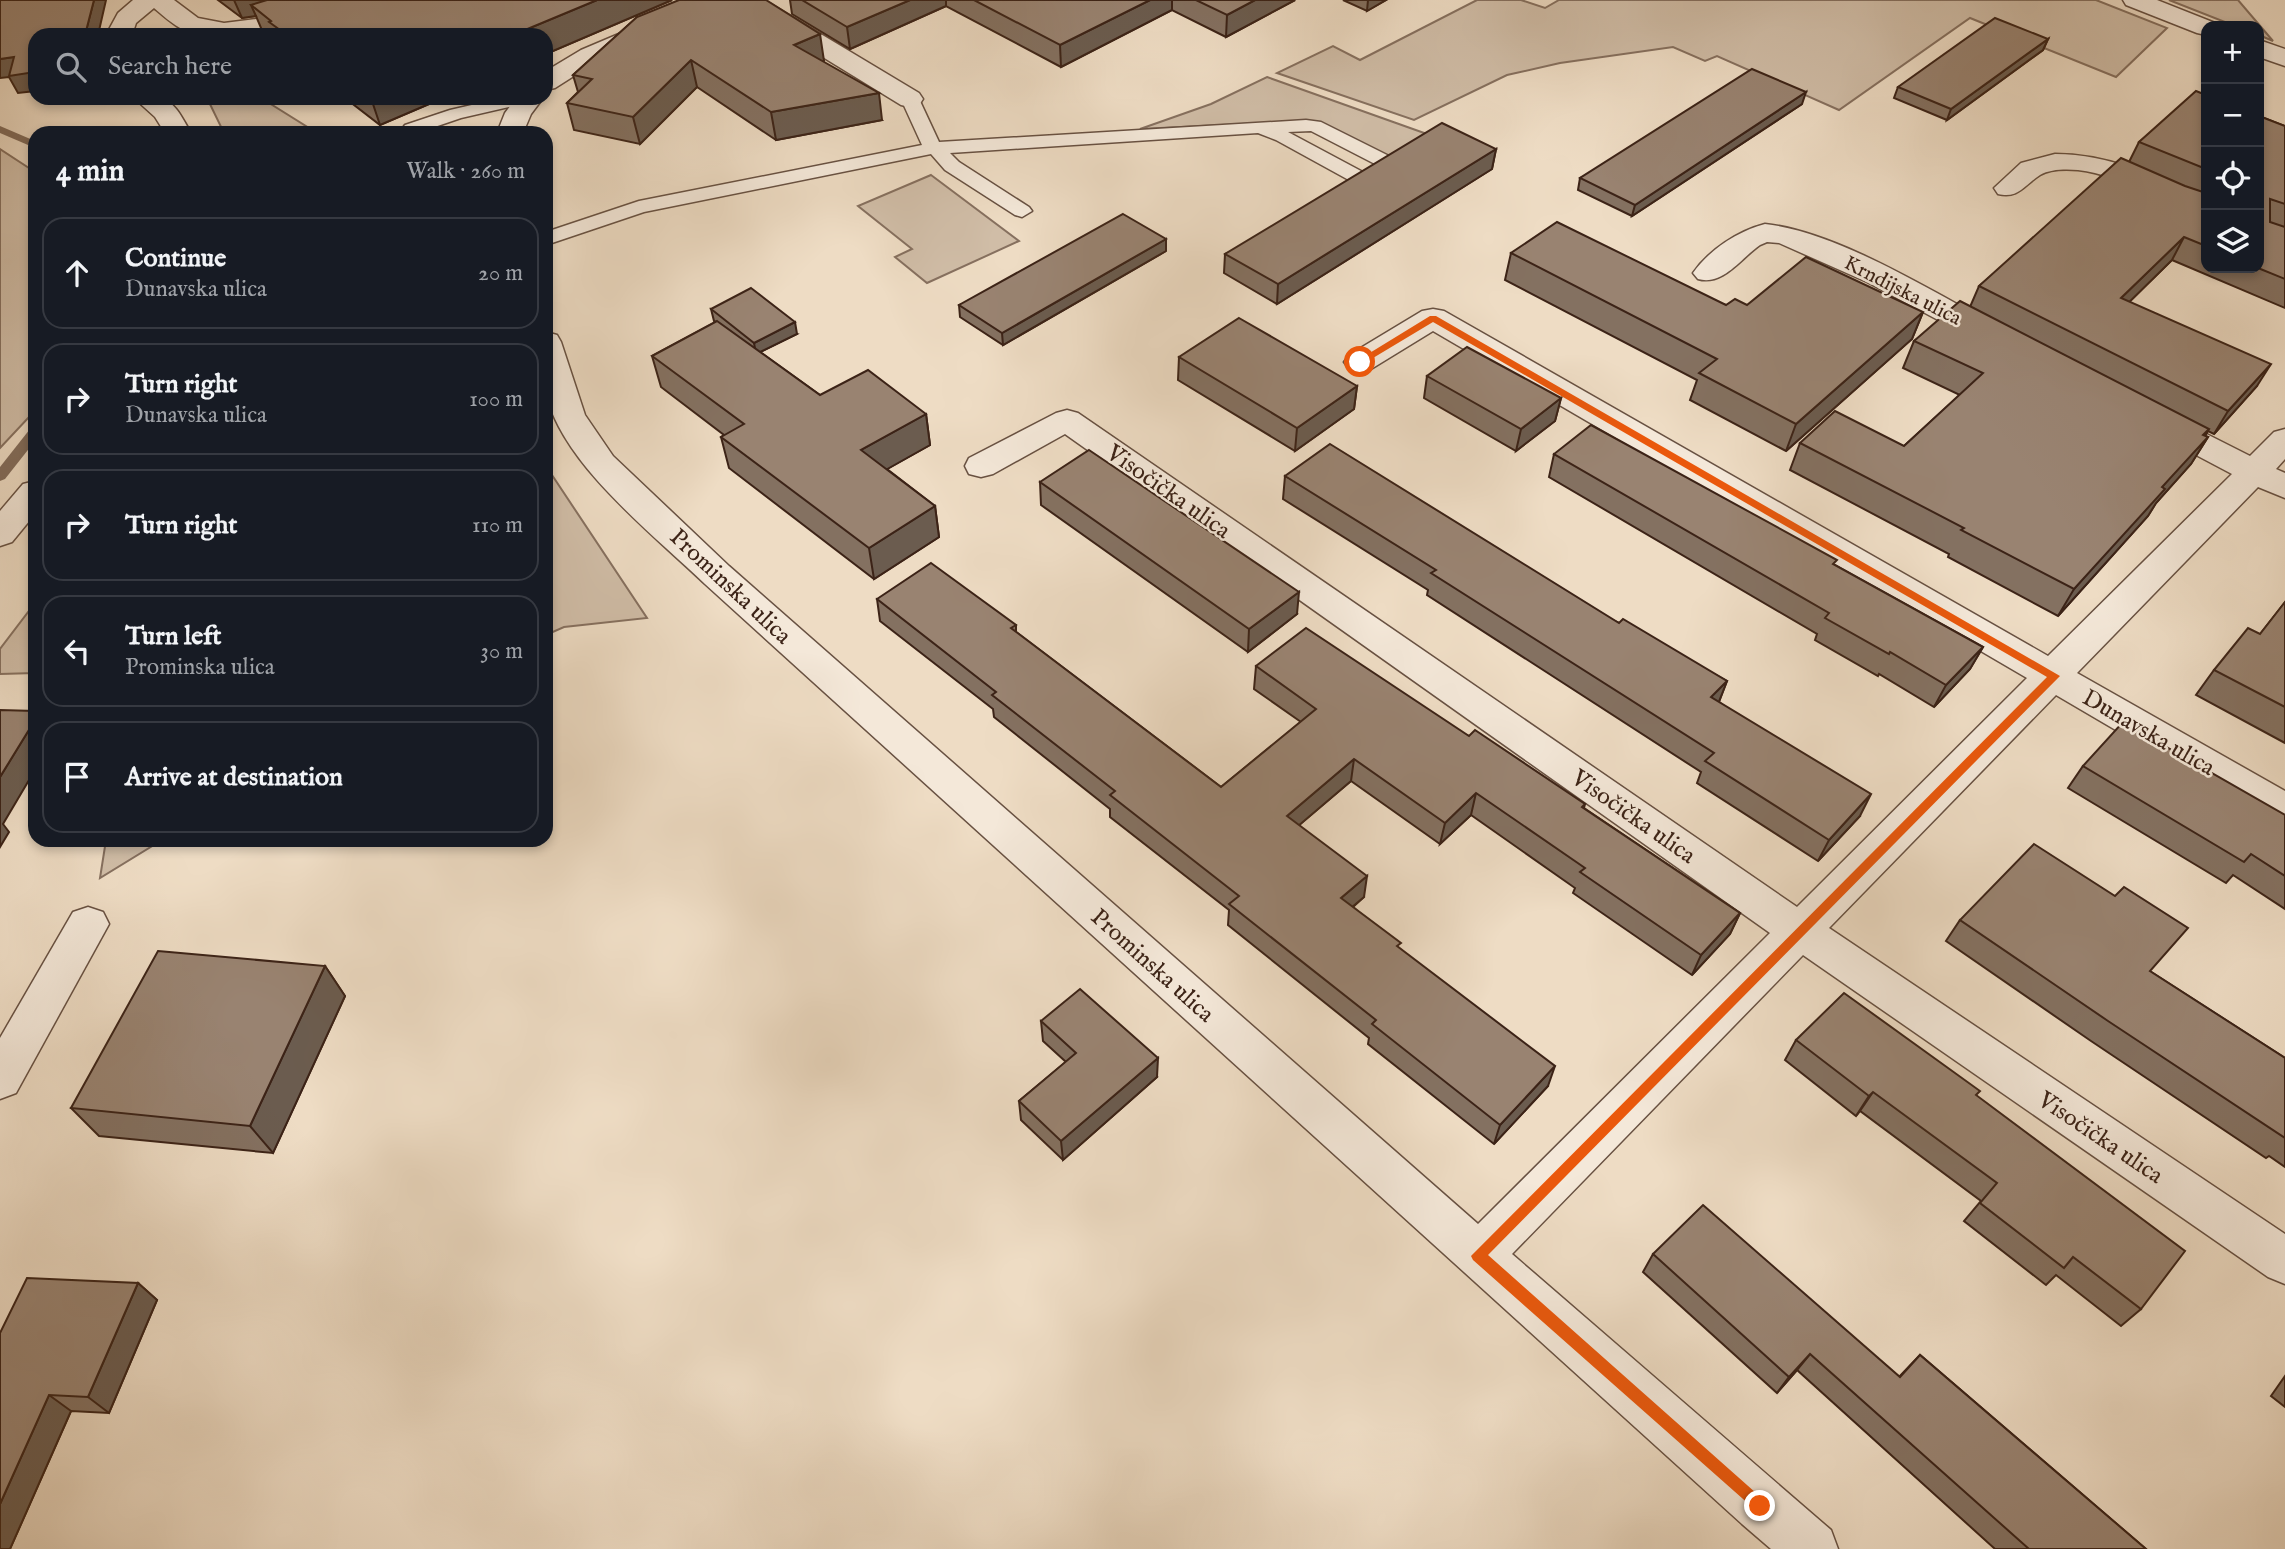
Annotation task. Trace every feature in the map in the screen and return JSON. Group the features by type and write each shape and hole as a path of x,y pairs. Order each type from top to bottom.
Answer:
{"street":[{"path":"122,28 129,15 150,0"},
{"path":"159,0 189,23 207,28"},
{"path":"244,28 268,24 330,0"},
{"path":"553,78 590,55 720,0"},
{"path":"747,0 910,99"},
{"path":"2135,0 2201,26"},
{"path":"2264,50 2285,58"},
{"path":"156,105 166,112 174,126"},
{"path":"513,126 523,105"},
{"path":"2008,188 2033,168 2054,163 2084,163 2116,170 2201,207"},
{"name":"Krndijska ulica","path":"1708,273 1753,238 1765,233 1778,233 1814,244 2021,351"},
{"name":"Dunavska ulica","path":"1360,362 1433,318 2285,810"},
{"name":"Prominska ulica","path":"553,365 569,416 601,464 717,575 1478,1256 1811,1549"},
{"path":"2131,408 2269,479"},
{"name":"Visočička ulica","path":"981,466 1067,420 1801,932 2285,1261"},
{"path":"1478,1256 2054,676 2269,479 2285,440"},
{"path":"0,534 28,500"},
{"path":"0,1079 88,924"}],"lane":[{"path":"910,99 929,142 952,166 1022,211"},
{"path":"420,126 496,105"},
{"path":"553,237 639,207 935,148 1257,127 1315,126 1382,160"},
{"path":"1257,127 1283,136 1354,175"}],"shaded area":[{"path":"1477,0 1521,0 1545,8 1559,0 2096,0 2167,28 2116,77 1970,18 1839,110 1717,56 1705,61 1673,47 1560,63 1507,75 1414,120 1277,73 1333,46 1360,60"},
{"path":"2169,0 2238,0 2256,21 2222,21"},
{"path":"1267,77 1427,134 1388,156 1303,121 1140,129 1211,104"},
{"path":"210,105 272,105 306,126 221,126"},
{"path":"0,149 28,167 28,418 0,448"},
{"path":"931,175 1019,241 927,283 895,257 912,249 858,206"},
{"path":"553,477 647,618 564,627 553,632"},
{"path":"28,612 28,673 0,674 0,649"},
{"path":"105,847 151,847 100,878"}],"building":[{"path":"0,0 94,0 87,28 28,28 28,73 9,76 14,57 0,59"},
{"path":"267,0 597,0 530,28 277,28 251,5"},
{"path":"679,0 766,0 820,34 794,45 879,93 771,112 691,60 633,117 567,103 592,79 573,75 637,17"},
{"path":"802,0 910,0 847,27"},
{"path":"974,0 1150,0 1060,45"},
{"path":"1196,0 1255,0 1227,15"},
{"path":"1995,18 2048,39 1951,109 1898,87"},
{"path":"1752,69 1806,92 1635,205 1580,178"},
{"path":"2196,91 2201,93 2201,167 2139,142"},
{"path":"2264,118 2285,126 2285,204 2270,199 2270,222 2285,227 2285,279 2264,270"},
{"path":"1442,123 1496,149 1278,284 1225,254"},
{"path":"2121,158 2201,191 2201,244 2184,237 2121,298 2271,364 2228,411 1979,286"},
{"path":"1123,214 1166,239 1002,333 959,305"},
{"path":"1557,222 1726,305 1735,299 1747,305 1806,257 1923,312 1796,424 1699,373 1717,359 1511,253"},
{"path":"751,288 795,322 754,343 711,309"},
{"path":"1960,301 2209,429 2203,435 2208,437 2162,487 2165,489 2074,589 1961,530 1964,528 1800,443 1835,411 1904,446 1983,373 1914,341"},
{"path":"1239,318 1357,386 1297,428 1179,357"},
{"path":"717,321 820,395 868,370 926,414 861,450 935,506 869,548 721,437 744,424 652,356"},
{"path":"1467,347 1561,398 1521,429 1427,376"},
{"path":"1591,425 1837,560 1833,564 1983,647 1946,685 1825,618 1829,613 1554,454"},
{"path":"1330,444 1619,623 1623,619 1727,681 1711,697 1871,794 1829,840 1705,761 1714,753 1431,573 1436,570 1285,476"},
{"path":"1089,450 1299,592 1249,629 1040,482"},
{"path":"931,563 1016,625 1011,628 1221,787 1316,709 1256,666 1306,628 1469,736 1475,730 1585,804 1582,807 1740,913 1701,955 1580,872 1585,868 1476,793 1445,823 1354,759 1287,816 1367,876 1341,898 1401,943 1397,946 1555,1066 1500,1125 1372,1024 1376,1020 1229,904 1239,896 1110,795 1115,791 992,695 996,692 877,599"},
{"path":"2285,602 2285,707 2214,670 2248,628 2260,634"},
{"path":"0,710 28,711 28,731 0,777"},
{"path":"2123,722 2285,815 2285,876 2251,854 2244,862 2083,766"},
{"path":"2034,844 2115,896 2124,887 2188,928 2150,971 2285,1058 2285,1138 1960,920"},
{"path":"158,951 325,966 250,1126 71,1108"},
{"path":"1080,989 1158,1058 1061,1141 1019,1101 1076,1053 1041,1021"},
{"path":"1844,993 1980,1091 1976,1095 2185,1251 2141,1309 2073,1257 2064,1268 1980,1203 1997,1183 1873,1092 1869,1096 1796,1040"},
{"path":"1703,1205 1900,1377 1920,1355 2146,1549 2029,1549 1810,1354 1789,1377 1653,1254"},
{"path":"27,1278 138,1283 88,1397 49,1395 0,1504 0,1333"}],"waterway":[{"path":"0,129 28,142"},
{"path":"0,476 28,441"}],"route":[{"path":"1360,362 1433,318 2054,676 1478,1256 1760,1506"}]}
